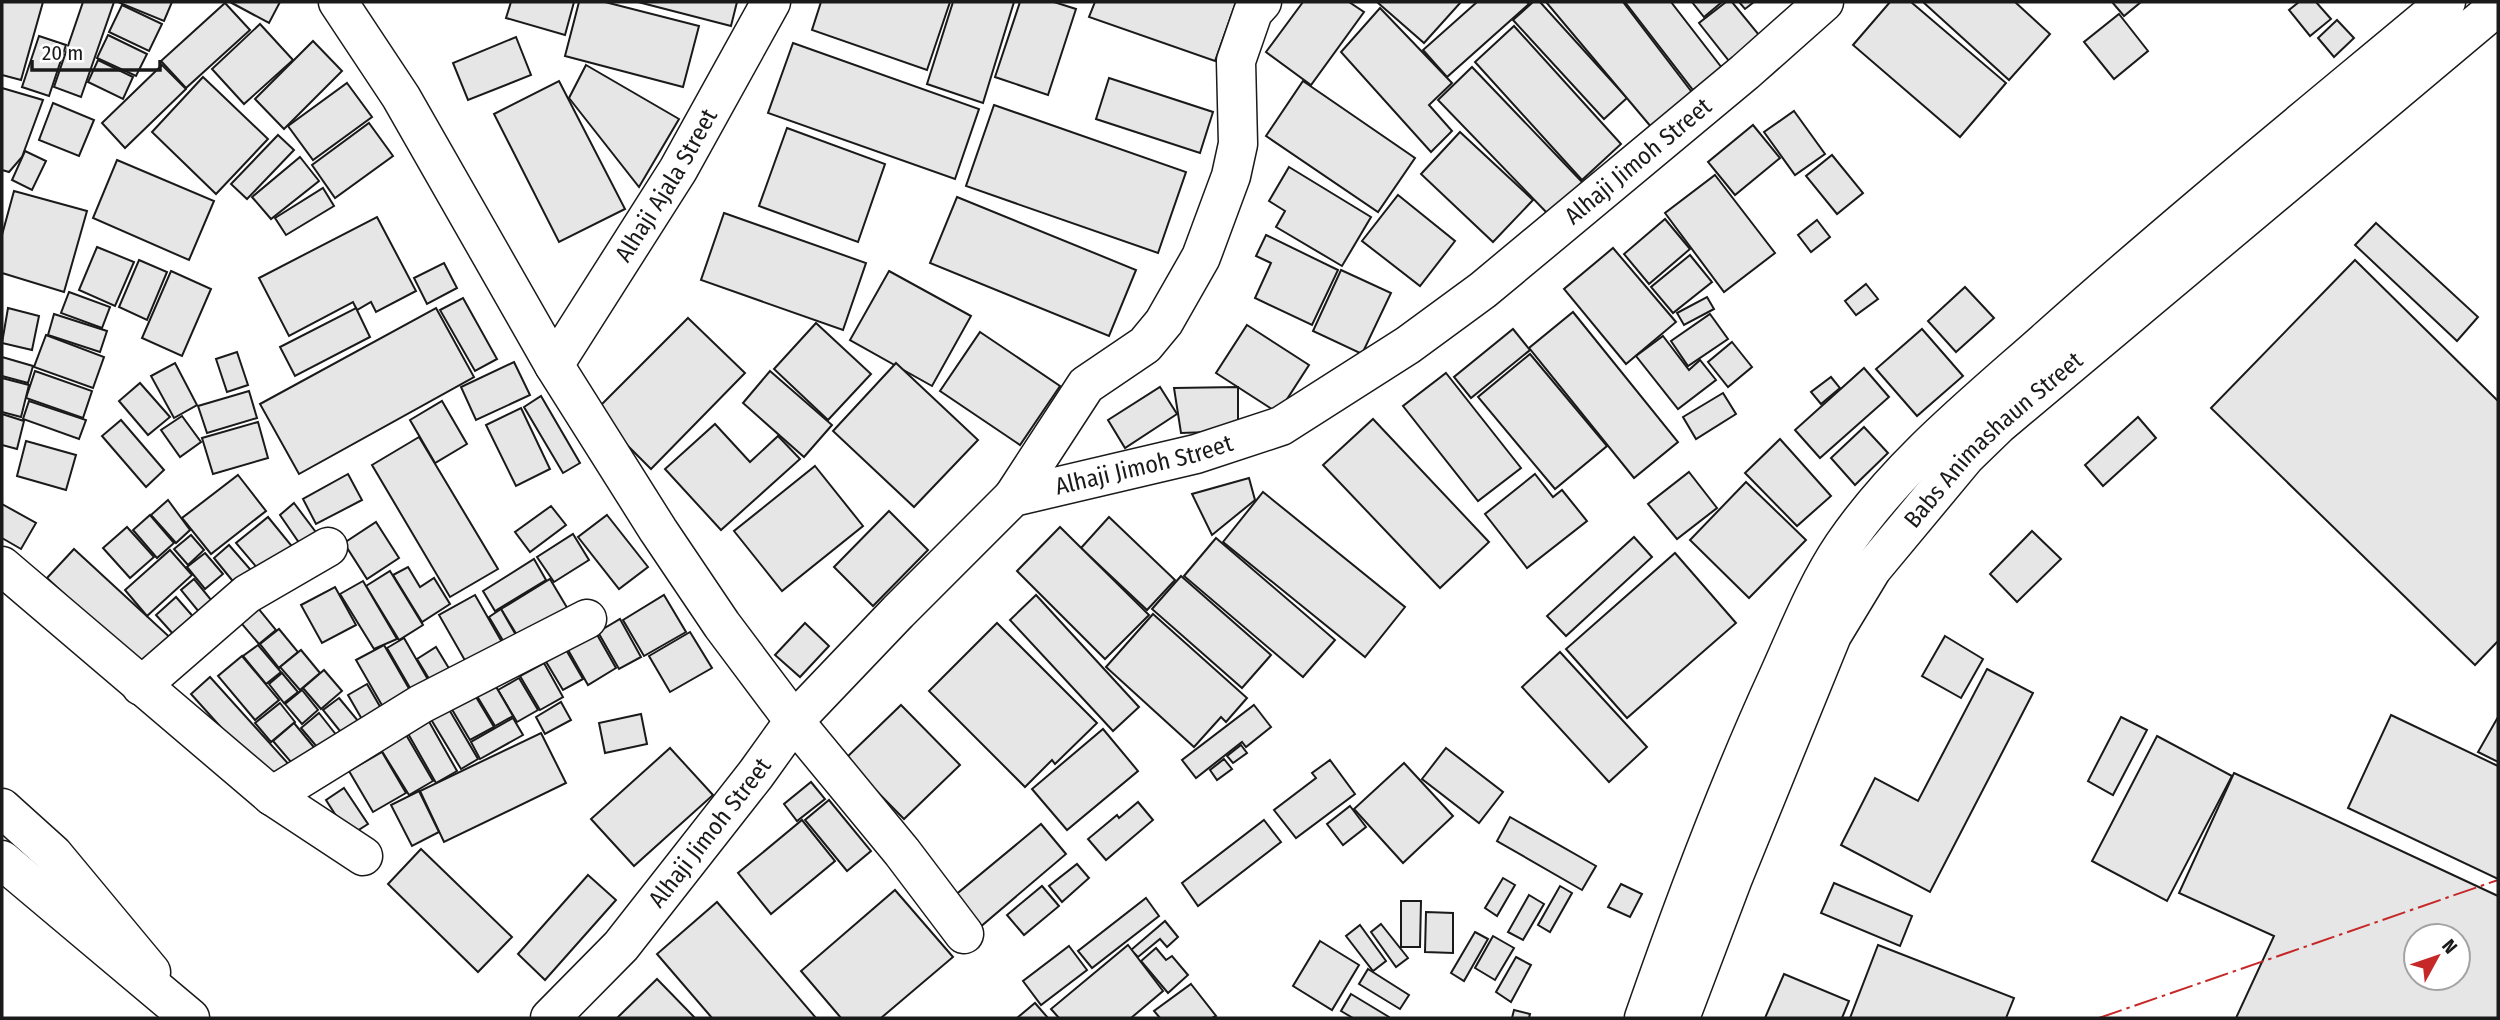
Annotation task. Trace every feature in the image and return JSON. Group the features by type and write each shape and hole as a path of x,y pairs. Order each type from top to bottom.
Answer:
{"main road":[{"path":"338,2 401,97 554,365 658,530 722,625 794,721 902,852 964,934"},
{"name":"Alhaji Ajala Street","path":"554,365 678,170 771,2"},
{"path":"1013,497 1086,385 1146,345 1164,322 1200,257 1231,176 1238,144 1236,61 1253,12 1262,2"},
{"name":"Alhaji Jimoh Street","path":"550,1018 621,946 794,721 1013,497 1196,454 1281,426 1408,345 1483,290 1745,72 1824,2"},
{"name":"Babs Animashaun Street","path":"1644,1018 1724,801 1813,599 1842,547 1876,502 1963,414 2168,232 2446,2"},
{"name":"Babs Animashaun Street","path":"1680,1018 1732,878 1832,635 1872,569 1966,456 1998,425 2498,6"},
{"path":"2258,158 2280,190"},
{"path":"141,686 247,594 328,547"},
{"path":"2,566 272,796 363,856"},
{"path":"272,796 421,704 587,619"},
{"path":"2,808 53,854 188,1016"},
{"path":"2,860 188,1016"}],"building":[{"path":"2,2 43,2 21,80 2,75"},
{"path":"83,2 114,2 81,97 54,87"},
{"path":"121,2 172,2 164,21"},
{"path":"230,2 280,2 269,23"},
{"path":"511,2 574,2 565,35 506,18"},
{"path":"579,2 605,2 699,26 683,87 565,56"},
{"path":"638,2 737,2 731,26"},
{"path":"821,2 950,2 927,70 812,30"},
{"path":"953,2 1014,2 983,103 927,84"},
{"path":"1020,2 1054,2 1076,9 1048,95 995,77"},
{"path":"1095,2 1236,2 1215,61 1089,17"},
{"path":"1303,2 1349,2 1364,12 1311,85 1266,52"},
{"path":"1377,2 1461,2 1424,43"},
{"path":"1477,2 1529,4 1447,77 1423,50"},
{"path":"1533,2 1540,2 1627,98 1604,119 1513,20"},
{"path":"1546,2 1623,2 1694,95 1652,128"},
{"path":"1625,2 1671,2 1722,68 1693,90"},
{"path":"1692,2 1722,2 1704,17"},
{"path":"1726,2 1732,2 1764,41 1733,66 1699,23"},
{"path":"1739,2 1754,2 1745,9"},
{"path":"1890,2 1911,2 2006,83 1960,137 1853,45"},
{"path":"1923,2 2015,2 2050,34 2009,80"},
{"path":"2112,2 2141,2 2124,16"},
{"path":"2299,2 2316,2 2331,19 2310,36 2289,10"},
{"path":"225,3 250,30 186,88 161,61"},
{"path":"122,5 162,24 149,51 109,32"},
{"path":"1380,8 1452,83 1429,105 1452,131 1431,152 1341,52"},
{"path":"2119,14 2148,51 2114,79 2084,42"},
{"path":"2337,20 2354,38 2334,57 2318,38"},
{"path":"260,24 293,60 244,104 212,69"},
{"path":"1514,26 1621,144 1582,180 1475,62"},
{"path":"108,35 147,54 136,76 97,58"},
{"path":"39,36 66,45 49,96 22,87"},
{"path":"516,37 531,75 468,100 453,63"},
{"path":"313,41 342,71 284,129 255,99"},
{"path":"793,43 979,109 955,179 768,113"},
{"path":"98,60 133,77 123,99 88,82"},
{"path":"162,65 186,89 125,148 102,123"},
{"path":"586,65 679,119 639,187 569,98"},
{"path":"1472,67 1583,183 1549,215 1438,100"},
{"path":"203,77 268,139 216,194 152,132"},
{"path":"1109,78 1213,112 1200,153 1096,119"},
{"path":"559,81 625,209 559,242 494,114"},
{"path":"1303,81 1415,158 1378,212 1266,136"},
{"path":"347,83 372,117 313,160 288,126"},
{"path":"2,88 43,100 22,157 9,172 2,170"},
{"path":"53,103 94,120 79,156 39,140"},
{"path":"994,105 1186,172 1158,253 966,186"},
{"path":"1794,111 1825,154 1795,175 1764,132"},
{"path":"369,123 393,156 335,198 312,165"},
{"path":"1753,125 1780,158 1735,195 1708,162"},
{"path":"787,128 885,164 858,242 759,206"},
{"path":"1460,132 1533,200 1493,242 1421,174"},
{"path":"278,135 294,150 247,199 231,184"},
{"path":"25,151 46,161 32,190 12,180"},
{"path":"1832,155 1863,193 1837,214 1806,176"},
{"path":"300,157 319,181 271,219 252,197"},
{"path":"117,160 214,201 189,260 93,218"},
{"path":"1289,167 1371,217 1342,266 1276,227 1285,211 1269,201"},
{"path":"1715,175 1775,253 1724,292 1665,213"},
{"path":"323,188 334,206 286,235 275,218"},
{"path":"14,191 87,211 64,292 2,273 2,235"},
{"path":"1398,195 1455,241 1420,286 1362,241"},
{"path":"957,197 1136,270 1109,336 930,263"},
{"path":"724,213 866,263 843,330 701,280"},
{"path":"377,217 416,291 376,312 371,302 357,310 353,302 289,336 259,278"},
{"path":"1665,219 1690,249 1649,284 1624,254"},
{"path":"1817,220 1830,237 1811,252 1798,235"},
{"path":"2376,223 2478,317 2457,341 2355,245"},
{"path":"1266,235 1338,270 1312,325 1255,298 1271,263 1256,256"},
{"path":"97,247 134,262 115,306 79,290"},
{"path":"1613,248 1676,322 1626,364 1564,289"},
{"path":"1690,255 1712,282 1673,313 1651,287"},
{"path":"139,260 167,272 147,320 119,307"},
{"path":"2355,260 2498,401 2498,641 2475,665 2211,408"},
{"path":"444,263 457,288 427,304 414,278"},
{"path":"1341,270 1391,293 1362,354 1313,331"},
{"path":"171,271 211,289 182,356 142,338"},
{"path":"889,271 971,316 932,386 850,340"},
{"path":"1866,284 1878,299 1856,315 1845,301"},
{"path":"1965,287 1994,318 1956,352 1928,321"},
{"path":"69,292 110,307 102,328 61,313"},
{"path":"1707,297 1714,309 1684,325 1677,313"},
{"path":"463,298 497,359 475,371 440,310"},
{"path":"8,308 39,316 32,350 2,343"},
{"path":"356,308 370,337 295,376 280,347"},
{"path":"436,308 474,377 299,474 260,404"},
{"path":"1573,312 1678,442 1634,478 1529,348"},
{"path":"54,314 107,331 100,352 48,335"},
{"path":"1710,314 1728,339 1688,366 1671,341"},
{"path":"688,318 745,373 651,469 594,412"},
{"path":"816,323 871,374 828,420 774,369"},
{"path":"1247,325 1309,365 1278,413 1216,373"},
{"path":"1513,329 1530,350 1471,398 1454,377"},
{"path":"1922,329 1963,376 1917,416 1876,369"},
{"path":"980,332 1060,386 1020,445 940,391"},
{"path":"46,335 104,357 93,388 34,367"},
{"path":"1663,336 1689,370 1700,360 1716,380 1678,409 1636,356"},
{"path":"1732,342 1752,367 1728,387 1708,362"},
{"path":"237,352 248,385 227,392 216,359"},
{"path":"1530,354 1607,446 1555,489 1478,397"},
{"path":"2,357 33,366 28,383 2,376"},
{"path":"514,362 530,395 476,420 461,387"},
{"path":"175,363 197,405 174,418 151,376"},
{"path":"896,363 978,440 914,507 833,431"},
{"path":"1864,368 1889,397 1820,458 1795,430"},
{"path":"35,371 92,391 83,418 26,398"},
{"path":"770,371 832,425 804,457 743,403"},
{"path":"1446,373 1521,468 1478,501 1403,406"},
{"path":"1831,377 1840,388 1821,404 1811,392"},
{"path":"2,378 29,385 21,417 2,412"},
{"path":"140,383 170,417 148,435 119,401"},
{"path":"1160,387 1177,414 1125,448 1108,420"},
{"path":"1238,387 1238,431 1181,433 1174,388"},
{"path":"249,391 257,418 207,433 198,406"},
{"path":"1723,393 1736,414 1696,439 1683,417"},
{"path":"541,396 580,463 563,473 524,407"},
{"path":"29,401 86,420 79,439 23,419"},
{"path":"442,401 467,444 435,463 410,420"},
{"path":"521,408 550,469 516,486 486,425"},
{"path":"2,414 24,421 17,449 2,445"},
{"path":"182,416 201,442 180,457 161,430"},
{"path":"2138,417 2156,438 2103,486 2085,465"},
{"path":"1373,419 1489,542 1440,588 1323,465"},
{"path":"121,420 164,470 146,487 102,436"},
{"path":"258,422 268,458 213,474 202,438"},
{"path":"715,424 750,462 778,436 800,459 721,530 665,469"},
{"path":"1864,427 1888,453 1855,485 1831,458"},
{"path":"419,437 498,569 450,597 372,465"},
{"path":"1780,439 1831,496 1797,526 1745,473"},
{"path":"26,441 76,455 66,490 17,476"},
{"path":"815,466 863,526 782,591 734,531"},
{"path":"1689,472 1717,508 1677,539 1648,504"},
{"path":"348,474 362,500 316,524 303,499"},
{"path":"1535,474 1553,497 1562,490 1587,521 1527,568 1485,514"},
{"path":"238,475 266,511 211,554 182,518"},
{"path":"1249,478 1255,500 1212,535 1192,494"},
{"path":"1746,482 1806,540 1749,598 1690,540"},
{"path":"1263,492 1405,607 1365,657 1223,542"},
{"path":"168,500 190,530 176,543 151,515"},
{"path":"294,503 318,535 302,547 280,515"},
{"path":"2,504 36,523 21,549 2,538"},
{"path":"551,506 566,525 530,552 515,532"},
{"path":"889,511 928,550 873,606 834,567"},
{"path":"150,515 174,543 157,558 133,530"},
{"path":"607,515 648,567 619,589 578,537"},
{"path":"268,517 295,550 264,576 236,543"},
{"path":"1109,517 1175,580 1147,610 1081,548"},
{"path":"376,522 399,558 367,579 344,543"},
{"path":"127,527 154,557 130,578 103,548"},
{"path":"1060,527 1149,615 1105,659 1017,571"},
{"path":"2032,531 2061,559 2017,602 1990,574"},
{"path":"573,534 589,560 554,582 537,557"},
{"path":"191,535 204,550 188,565 174,549"},
{"path":"1634,537 1652,557 1566,636 1547,616"},
{"path":"1216,538 1335,640 1303,677 1184,576"},
{"path":"229,545 256,576 240,590 214,558"},
{"path":"74,549 176,643 149,672 47,578"},
{"path":"170,550 192,575 147,616 125,590"},
{"path":"205,553 223,574 205,589 187,567"},
{"path":"1675,553 1736,623 1627,718 1566,649"},
{"path":"534,559 546,580 495,611 483,591"},
{"path":"408,567 420,587 434,578 450,604 422,622 393,575"},
{"path":"390,571 423,625 399,640 366,586"},
{"path":"1181,576 1271,655 1242,688 1152,609"},
{"path":"194,579 221,612 208,623 181,590"},
{"path":"550,579 572,616 523,645 501,609"},
{"path":"363,581 397,639 374,649 340,594"},
{"path":"335,587 356,625 322,643 301,605"},
{"path":"475,595 507,651 471,671 439,615"},
{"path":"664,595 686,632 644,656 623,620"},
{"path":"1036,595 1139,707 1113,731 1010,620"},
{"path":"248,596 276,630 259,644 230,610"},
{"path":"176,597 203,628 183,645 156,615"},
{"path":"501,609 520,642 508,649 489,617"},
{"path":"1153,614 1247,698 1226,722 1221,717 1194,747 1106,667"},
{"path":"620,619 641,657 619,669 598,632"},
{"path":"805,623 829,646 800,677 775,655"},
{"path":"997,623 1097,723 1055,764 1052,760 1025,787 929,691"},
{"path":"279,629 298,652 279,668 260,644"},
{"path":"595,631 616,668 588,685 567,648"},
{"path":"690,632 712,668 670,692 649,656"},
{"path":"1945,636 1983,659 1961,698 1922,676"},
{"path":"404,638 434,690 417,700 387,648"},
{"path":"258,645 281,672 266,684 243,656"},
{"path":"384,645 415,699 387,714 356,660"},
{"path":"436,647 453,675 434,687 417,659"},
{"path":"565,648 583,679 563,690 545,660"},
{"path":"301,650 320,673 300,690 280,667"},
{"path":"1560,652 1647,747 1609,782 1522,687"},
{"path":"242,656 279,700 255,720 218,676"},
{"path":"544,663 563,697 540,710 520,676"},
{"path":"1987,669 2033,693 1930,892 1841,845 1875,778 1918,801"},
{"path":"324,670 342,691 321,709 303,688"},
{"path":"282,673 298,692 284,703 269,684"},
{"path":"210,677 292,768 273,785 191,694"},
{"path":"519,678 538,710 517,722 498,690"},
{"path":"367,684 386,717 367,728 348,695"},
{"path":"495,685 513,716 495,726 477,696"},
{"path":"302,690 318,710 302,724 285,704"},
{"path":"473,692 494,727 470,740 450,706"},
{"path":"339,698 364,728 348,741 323,710"},
{"path":"561,702 571,720 545,734 536,717"},
{"path":"280,703 295,722 271,742 255,723"},
{"path":"901,705 960,765 904,819 845,759"},
{"path":"1254,705 1271,727 1246,747 1242,742 1196,778 1182,760"},
{"path":"447,706 478,759 461,769 429,716"},
{"path":"319,713 345,746 328,760 301,728"},
{"path":"641,714 647,744 605,753 599,723"},
{"path":"2391,715 2498,766 2498,879 2348,808"},
{"path":"2121,717 2147,730 2113,795 2088,781"},
{"path":"2498,717 2498,762 2478,752"},
{"path":"427,718 457,771 436,783 406,730"},
{"path":"513,718 523,735 480,759 471,742"},
{"path":"294,723 317,751 297,769 273,741"},
{"path":"1103,729 1138,771 1067,830 1032,789"},
{"path":"405,733 433,781 409,795 380,748"},
{"path":"541,733 566,783 444,842 420,791"},
{"path":"2157,736 2232,776 2167,901 2092,861"},
{"path":"1241,745 1247,753 1233,763 1227,756"},
{"path":"670,748 713,795 634,866 591,819"},
{"path":"1446,748 1503,792 1479,823 1422,779"},
{"path":"382,752 406,793 373,812 349,771"},
{"path":"1224,759 1232,769 1217,780 1210,770"},
{"path":"1330,760 1355,794 1296,838 1274,810 1316,778 1312,773"},
{"path":"1404,763 1453,816 1403,863 1354,809"},
{"path":"2234,773 2498,896 2498,1018 2236,1018 2274,936 2179,893"},
{"path":"811,782 825,799 797,821 784,804"},
{"path":"344,788 368,824 349,836 326,800"},
{"path":"419,791 439,832 412,846 391,805"},
{"path":"829,800 871,851 847,871 805,820"},
{"path":"1138,802 1153,820 1106,860 1088,839"},
{"path":"1350,806 1366,827 1343,845 1327,824"},
{"path":"1510,817 1596,866 1582,890 1497,841"},
{"path":"802,820 835,861 771,914 738,873"},
{"path":"1264,820 1281,842 1198,906 1182,883"},
{"path":"1041,824 1066,854 979,928 953,897"},
{"path":"421,849 512,937 478,972 388,884"},
{"path":"1077,864 1089,878 1062,902 1049,886"},
{"path":"588,875 616,900 545,980 518,954"},
{"path":"1503,878 1515,885 1497,916 1485,908"},
{"path":"1834,883 1912,916 1900,946 1821,913"},
{"path":"1621,884 1642,894 1630,917 1608,907"},
{"path":"1042,886 1059,906 1024,935 1007,915"},
{"path":"1560,886 1572,893 1550,932 1538,925"},
{"path":"895,890 953,957 881,1018 841,1018 801,971"},
{"path":"1529,895 1544,904 1523,940 1508,932"},
{"path":"1146,898 1159,916 1092,968 1078,951"},
{"path":"1401,901 1421,901 1420,947 1401,947"},
{"path":"717,902 816,1018 712,1018 657,954"},
{"path":"1426,912 1453,913 1453,953 1425,952"},
{"path":"1165,921 1178,937 1167,947 1160,939 1138,957 1131,950"},
{"path":"1381,924 1408,958 1396,967 1371,932"},
{"path":"1360,925 1386,961 1373,971 1346,936"},
{"path":"1475,932 1488,939 1464,981 1451,973"},
{"path":"1493,936 1514,948 1495,980 1475,968"},
{"path":"1320,941 1359,965 1332,1010 1293,986"},
{"path":"1128,945 1163,991 1131,1018 1059,1018 1051,1009"},
{"path":"1878,945 2014,998 2006,1018 1850,1018"},
{"path":"1069,946 1087,970 1041,1005 1023,981"},
{"path":"1156,948 1166,960 1172,956 1188,975 1168,993 1141,961"},
{"path":"1516,957 1531,965 1511,1002 1496,992"},
{"path":"1368,969 1409,995 1400,1009 1359,984"},
{"path":"1784,974 1849,1001 1842,1018 1765,1018"},
{"path":"657,979 695,1018 617,1018"},
{"path":"1191,984 1216,1016 1160,1018 1154,1011"},
{"path":"1351,994 1389,1018 1353,1018 1341,1011"},
{"path":"1035,1003 1048,1018 1017,1018"},
{"path":"1514,1010 1530,1014 1529,1018 1512,1018"}],"power":[{"path":"2099,1018 2498,880"}]}
